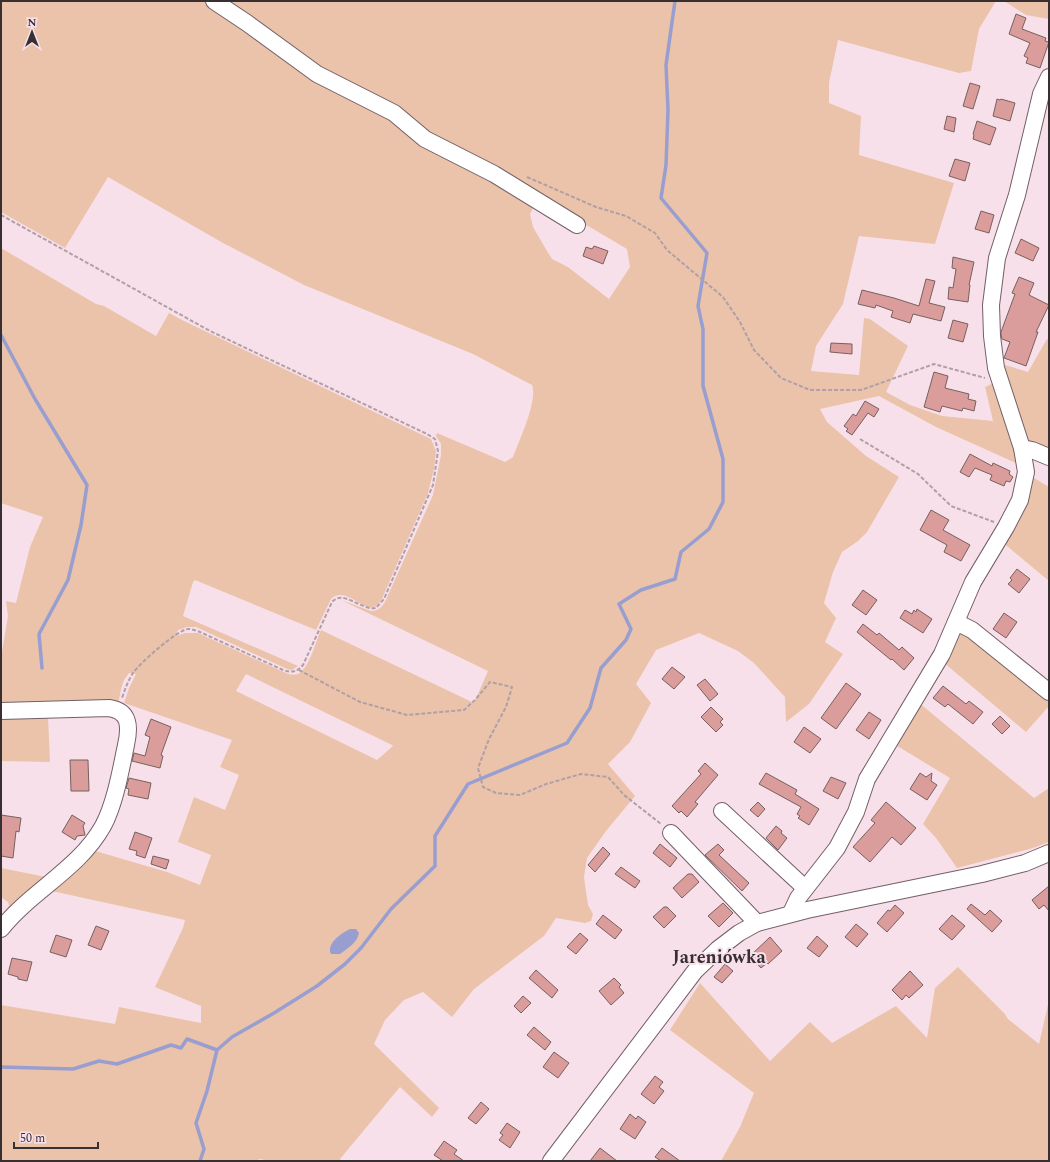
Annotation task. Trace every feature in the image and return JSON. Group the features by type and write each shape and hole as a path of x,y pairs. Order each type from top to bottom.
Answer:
{"street":[{"path":"214,1 317,74 394,113 425,139 494,174 576,225"},
{"path":"791,913 798,898 837,848 856,812 867,779 942,654 972,582 1006,527 1020,500 1026,472 1022,448 996,368 992,336 991,305 997,258 1017,195 1041,94 1049,77"},
{"path":"1022,448 1032,450 1049,457"},
{"path":"956,622 972,630 1049,692"},
{"path":"1,711 108,708 115,709 124,714 129,725 128,740 116,787 107,818 103,826 78,859 20,907 1,929"},
{"path":"722,811 806,888"},
{"path":"671,833 757,923"},
{"path":"551,1161 695,971 718,949 734,937 757,923 791,913 982,874 1025,863 1049,853"}],"path":[{"path":"524,176 596,207 626,216 655,234 667,250 723,297 740,322 754,350 781,378 810,390 861,390 934,364 985,378 1000,378"},
{"path":"1,215 210,331 427,434 435,439 438,451 433,485 384,599 380,605 372,609 344,598 339,597 334,599 303,665 299,670 290,672 200,632 188,629 173,636 134,671 124,690 120,711"},
{"path":"860,438 918,474 951,506 1006,527"},
{"path":"299,670 360,702 407,715 464,710 475,700 490,682 512,687 506,707 489,739 478,768 483,787 496,793 520,795 546,784 581,774 608,777 624,795 671,833"}],"shaded area":[{"path":"1,1 996,1 979,29 971,71 959,73 838,40 829,83 829,103 861,116 859,155 954,183 935,244 859,236 843,304 816,346 811,371 859,375 864,318 870,319 908,346 886,392 910,405 942,416 993,421 985,387 998,381 1020,465 936,427 879,396 820,409 827,422 866,456 899,477 867,532 858,541 842,552 833,572 824,603 836,618 825,642 843,654 809,704 786,722 785,697 754,663 738,651 699,633 656,650 636,684 651,703 630,742 608,764 635,796 606,831 587,858 584,877 588,905 593,914 591,921 585,923 556,918 544,936 474,989 452,1017 423,992 404,1000 385,1020 374,1044 439,1108 432,1117 400,1087 340,1159 342,1161 271,1161 259,1159 258,1161 1,1161 1,1005 115,1024 119,1007 201,1023 201,1006 155,987 183,928 185,920 47,890 92,850 167,872 200,885 211,855 178,842 194,797 225,810 239,775 220,767 232,740 124,703 136,674 129,673 124,680 118,705 1,706 1,658 8,616 6,601 16,603 30,547 43,517 1,503 1,248 96,304 104,306 156,336 169,313 431,439 436,451 434,469 428,493 381,601 376,606 368,607 342,595 336,596 331,599 316,630 195,580 193,582 183,616 298,666 292,670 287,669 196,627 187,627 178,630 176,636 185,633 198,633 288,674 298,674 304,669 310,659 321,630 474,703 488,671 341,600 371,611 379,609 385,602 433,495 441,455 441,444 436,436 437,433 505,462 513,457 527,421 533,392 532,385 473,354 304,285 223,243 108,177 65,248 1,212","holes":["539,197 627,249 630,267 609,299 568,267 552,259 533,227 530,214","246,674 392,745 393,746 377,760 236,691"]},
{"path":"1004,1 1049,1 1049,19 1026,15"},
{"path":"1047,339 1049,340 1049,453 1024,442 999,363 1028,372"},
{"path":"1029,475 1049,487 1049,581 1001,541"},
{"path":"960,629 1049,697 1049,706 1026,732 943,662"},
{"path":"918,702 1034,798 1049,788 1049,842 1033,848 957,868 936,838 923,824 950,778 894,744"},
{"path":"1,715 48,716 50,762 1,761"},
{"path":"1,868 51,878 1,923 1,916 9,906 8,902 1,897"},
{"path":"958,967 1004,1013 1008,1019 1039,1044 1049,1000 1049,1161 721,1161 740,1127 754,1093 670,1030 700,983 770,1061 810,1022 832,1043 896,1006 927,1038 935,988"}],"water":[{"path":"350,929 356,929 359,933 358,937 340,954 331,954 330,950 333,942"}],"building":[{"path":"1016,14 1026,18 1022,29 1046,38 1045,41 1049,42 1040,68 1026,63 1028,58 1024,56 1030,43 1009,34"},
{"path":"970,83 980,86 973,109 963,106"},
{"path":"997,99 1015,103 1010,121 993,116"},
{"path":"947,116 956,118 954,132 944,129"},
{"path":"977,121 996,128 990,145 973,139"},
{"path":"955,159 970,163 965,181 949,176"},
{"path":"981,211 994,215 989,233 975,229"},
{"path":"1021,239 1039,248 1033,261 1015,253"},
{"path":"594,246 608,251 603,264 583,256 586,247 592,249"},
{"path":"953,257 974,262 969,285 968,302 948,299 949,287 953,288 956,269 952,268"},
{"path":"1019,277 1034,283 1029,295 1049,305 1036,332 1038,332 1026,366 1004,358 1010,342 1002,339 1001,335 1015,294 1012,293"},
{"path":"926,279 935,281 929,303 945,307 941,321 913,314 910,323 891,317 893,311 876,305 875,308 858,304 862,290 919,306"},
{"path":"953,320 968,324 963,342 948,338"},
{"path":"831,343 852,344 852,354 830,352"},
{"path":"934,372 948,376 945,388 969,394 968,399 976,401 974,411 963,408 962,411 942,406 940,412 924,407"},
{"path":"865,401 879,409 874,417 868,413 852,435 846,431 848,429 844,426 853,414 856,416"},
{"path":"970,454 992,466 993,463 1010,471 1009,474 1013,477 1010,482 1006,481 1004,486 990,480 992,475 975,468 969,477 960,472"},
{"path":"931,510 949,520 943,530 970,545 961,561 944,552 947,545 920,530"},
{"path":"1017,569 1030,579 1019,593 1008,584 1012,580 1010,578"},
{"path":"863,590 877,600 866,615 852,605"},
{"path":"917,609 932,619 923,633 900,618 905,610 912,614 914,610 916,612"},
{"path":"1004,613 1017,622 1006,638 993,629"},
{"path":"863,624 877,635 879,633 899,650 902,647 914,658 904,670 857,632"},
{"path":"672,667 685,677 674,689 662,679"},
{"path":"705,679 718,694 710,701 697,685"},
{"path":"846,683 861,694 836,729 821,718"},
{"path":"943,686 966,704 969,701 983,712 973,724 948,704 945,707 933,698"},
{"path":"711,707 723,719 720,722 723,725 716,732 701,717"},
{"path":"869,712 881,720 869,739 856,730"},
{"path":"1000,716 1010,726 1002,734 992,724"},
{"path":"151,719 171,727 161,755 163,756 160,768 132,761 134,753 145,756 150,737 145,735"},
{"path":"804,727 821,739 810,753 794,742"},
{"path":"70,760 88,760 89,791 71,791"},
{"path":"705,763 718,775 695,802 698,804 687,817 681,811 679,813 672,806 701,774 698,771"},
{"path":"766,773 797,790 795,794 819,809 809,825 798,818 800,816 797,814 801,807 759,784"},
{"path":"920,773 926,777 932,773 931,781 937,785 927,800 910,789"},
{"path":"831,777 846,783 838,799 823,791"},
{"path":"129,778 151,783 148,799 128,795 129,789 126,788"},
{"path":"758,802 765,809 758,817 750,810"},
{"path":"886,802 916,828 901,845 892,837 870,862 853,847 875,823 871,820"},
{"path":"1,815 21,818 19,832 16,831 13,858 1,856"},
{"path":"72,815 85,823 83,826 85,835 77,836 75,840 62,832"},
{"path":"776,826 787,838 778,850 766,838"},
{"path":"135,832 152,838 145,858 136,855 137,851 129,849"},
{"path":"660,844 677,858 670,867 653,853"},
{"path":"718,844 724,850 719,855 749,883 742,891 705,855"},
{"path":"603,847 610,854 595,872 588,865"},
{"path":"153,856 169,860 166,869 151,864"},
{"path":"621,867 640,881 635,888 615,874"},
{"path":"688,874 692,874 699,882 682,898 673,888"},
{"path":"1049,886 1049,911 1044,905 1039,909 1032,900"},
{"path":"723,903 733,913 719,927 708,916"},
{"path":"971,904 985,915 990,910 1002,921 992,932 967,909"},
{"path":"895,905 904,913 887,932 877,923 888,910 890,911"},
{"path":"664,907 667,907 676,916 664,928 653,917"},
{"path":"603,915 622,930 615,939 596,924"},
{"path":"952,915 965,926 952,940 939,929"},
{"path":"856,924 868,934 857,947 845,937"},
{"path":"96,926 109,931 101,950 88,945"},
{"path":"580,933 588,940 576,954 567,947"},
{"path":"56,935 72,940 66,957 50,952"},
{"path":"817,936 828,946 819,957 807,948"},
{"path":"770,937 782,951 768,964 767,963 761,968 750,956"},
{"path":"12,958 32,962 27,981 18,979 18,977 8,974"},
{"path":"725,964 733,971 722,983 714,977"},
{"path":"536,970 558,990 552,998 529,978"},
{"path":"910,971 923,985 909,998 906,995 902,1000 892,990"},
{"path":"614,978 621,985 619,987 624,993 611,1005 599,991"},
{"path":"523,996 531,1003 521,1013 514,1006"},
{"path":"534,1027 551,1042 545,1050 527,1035"},
{"path":"554,1052 569,1063 558,1078 543,1067"},
{"path":"655,1076 663,1082 659,1087 664,1091 654,1104 641,1094"},
{"path":"481,1102 489,1109 476,1124 468,1118"},
{"path":"630,1114 636,1119 638,1116 646,1122 635,1139 620,1129"},
{"path":"507,1123 520,1132 510,1148 499,1140 503,1135 500,1133"},
{"path":"444,1141 457,1150 454,1154 464,1161 443,1161 434,1155"},
{"path":"600,1148 617,1161 590,1161"},
{"path":"662,1148 680,1161 661,1161 655,1157"}],"waterway":[{"path":"200,1161 204,1149 196,1123 207,1091 217,1050 232,1037 317,986 345,964 361,948 391,909 435,866 435,836 468,784 567,743 590,708 601,668 626,640 631,629 619,604 641,590 675,579 681,552 709,529 723,502 723,459 703,386 703,329 698,306 707,253 661,198 666,165 668,110 666,65 675,1"},
{"path":"1,335 35,399 87,485 81,525 68,580 39,634 42,668"},
{"path":"1,1067 73,1069 99,1061 117,1064 171,1045 181,1048 187,1039 217,1050"}],"district":[{"name":"Jareniówka","path":"719,957"}]}
